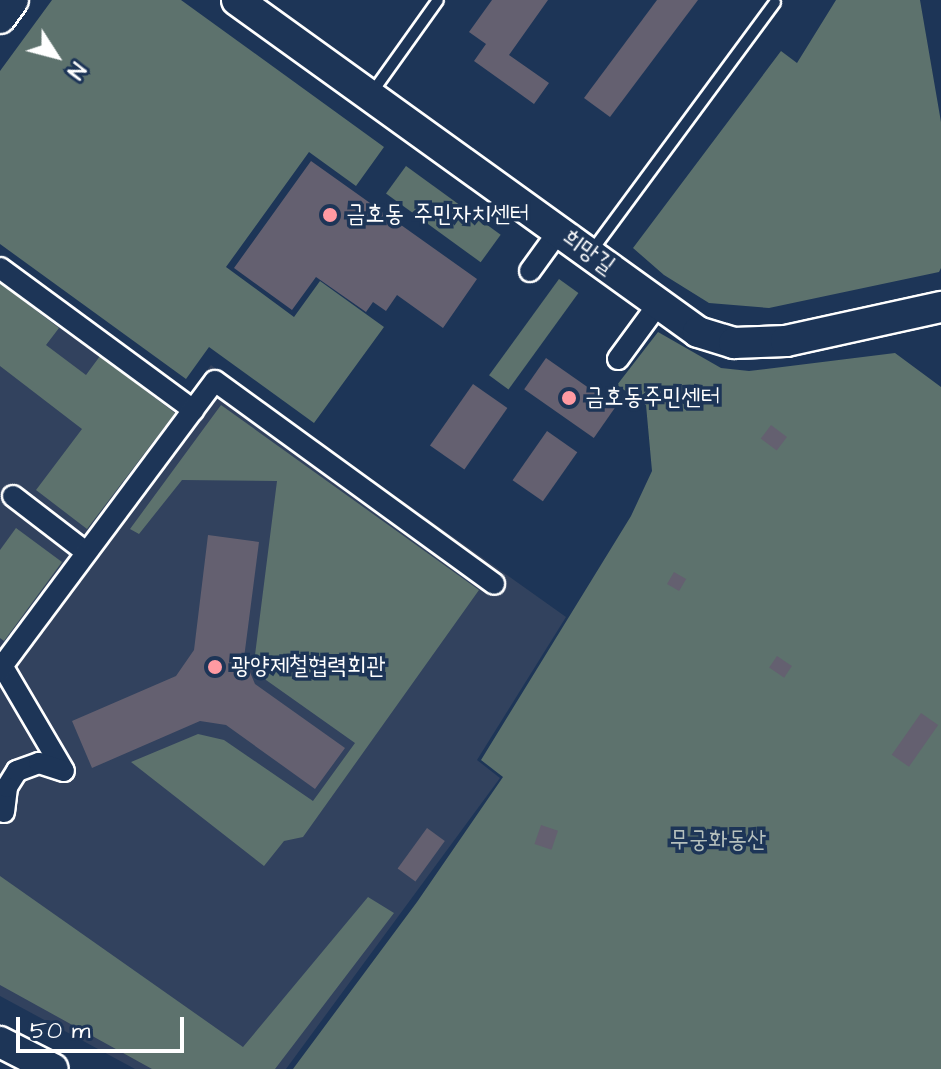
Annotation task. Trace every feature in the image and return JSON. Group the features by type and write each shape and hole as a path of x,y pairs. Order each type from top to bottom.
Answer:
{"street":[{"path":"0,18 13,0"},
{"name":"희망길","path":"237,0 698,332 734,343 786,341 941,307"},
{"path":"530,271 559,231"},
{"path":"0,268 193,410"},
{"path":"618,359 659,303"},
{"path":"0,800 4,812 7,787 17,771 39,763 64,771 1,665 215,381 494,584"},
{"path":"13,496 86,552"},
{"path":"0,1042 53,1069"}],"lane":[{"path":"370,96 438,0"},
{"path":"590,254 775,2"}],"shaded area":[{"path":"0,258 187,397 211,365 566,617 477,760 500,778 286,1069 135,1069 0,996"}],"green space":[{"path":"52,0 181,0 384,147 356,186 309,152 226,267 294,317 320,281 384,327 314,423 209,347 186,379 0,244 0,71"},
{"path":"836,0 920,0 941,122 941,268 939,272 769,308 709,303 664,275 633,248 781,51 797,63"},
{"path":"406,166 501,235 481,262 386,194"},
{"path":"559,279 578,293 508,389 489,375"},
{"path":"0,283 59,328 46,345 86,375 100,356 175,413 87,529 36,490 82,429 0,366"},
{"name":"무궁화동산","path":"658,332 721,368 749,371 895,353 941,387 941,1069 293,1069 417,902 503,777 481,760 631,516 652,471 646,405 617,385"},
{"path":"221,405 479,590 303,837 284,841 264,866 131,762 198,734 224,740 313,801 355,743 266,680 255,655 277,481 182,480 139,534 130,529"},
{"path":"16,528 62,562 4,641 0,638 0,550"},
{"path":"0,876 243,1047 368,897 394,913 275,1069 152,1069 0,985"}],"building":[{"path":"492,0 548,0 509,55 549,83 534,104 474,61 486,44 469,32"},
{"path":"657,0 698,0 610,117 584,98"},
{"name":"금호동 주민자치센터","path":"311,161 477,279 443,328 397,295 386,311 373,302 366,312 316,277 292,310 234,268"},
{"name":"금호동주민센터","path":"546,358 616,407 594,438 524,389"},
{"path":"473,384 507,408 464,470 430,445"},
{"path":"771,425 787,437 777,451 761,439"},
{"path":"547,431 577,452 543,501 513,480"},
{"name":"광양제철협력회관","path":"208,535 259,542 244,658 255,684 345,748 315,789 226,725 200,721 92,768 72,721 176,676 194,650"},
{"path":"674,572 686,579 679,591 667,584"},
{"path":"777,656 792,666 784,678 769,668"},
{"path":"921,713 938,725 909,767 892,755"},
{"path":"541,825 558,831 552,850 534,844"},
{"path":"427,828 445,841 415,881 398,868"}],"place":[{"name":"금호동 주민자치센터","path":"330,215"},
{"name":"금호동주민센터","path":"569,398"},
{"name":"광양제철협력회관","path":"215,667"}]}
